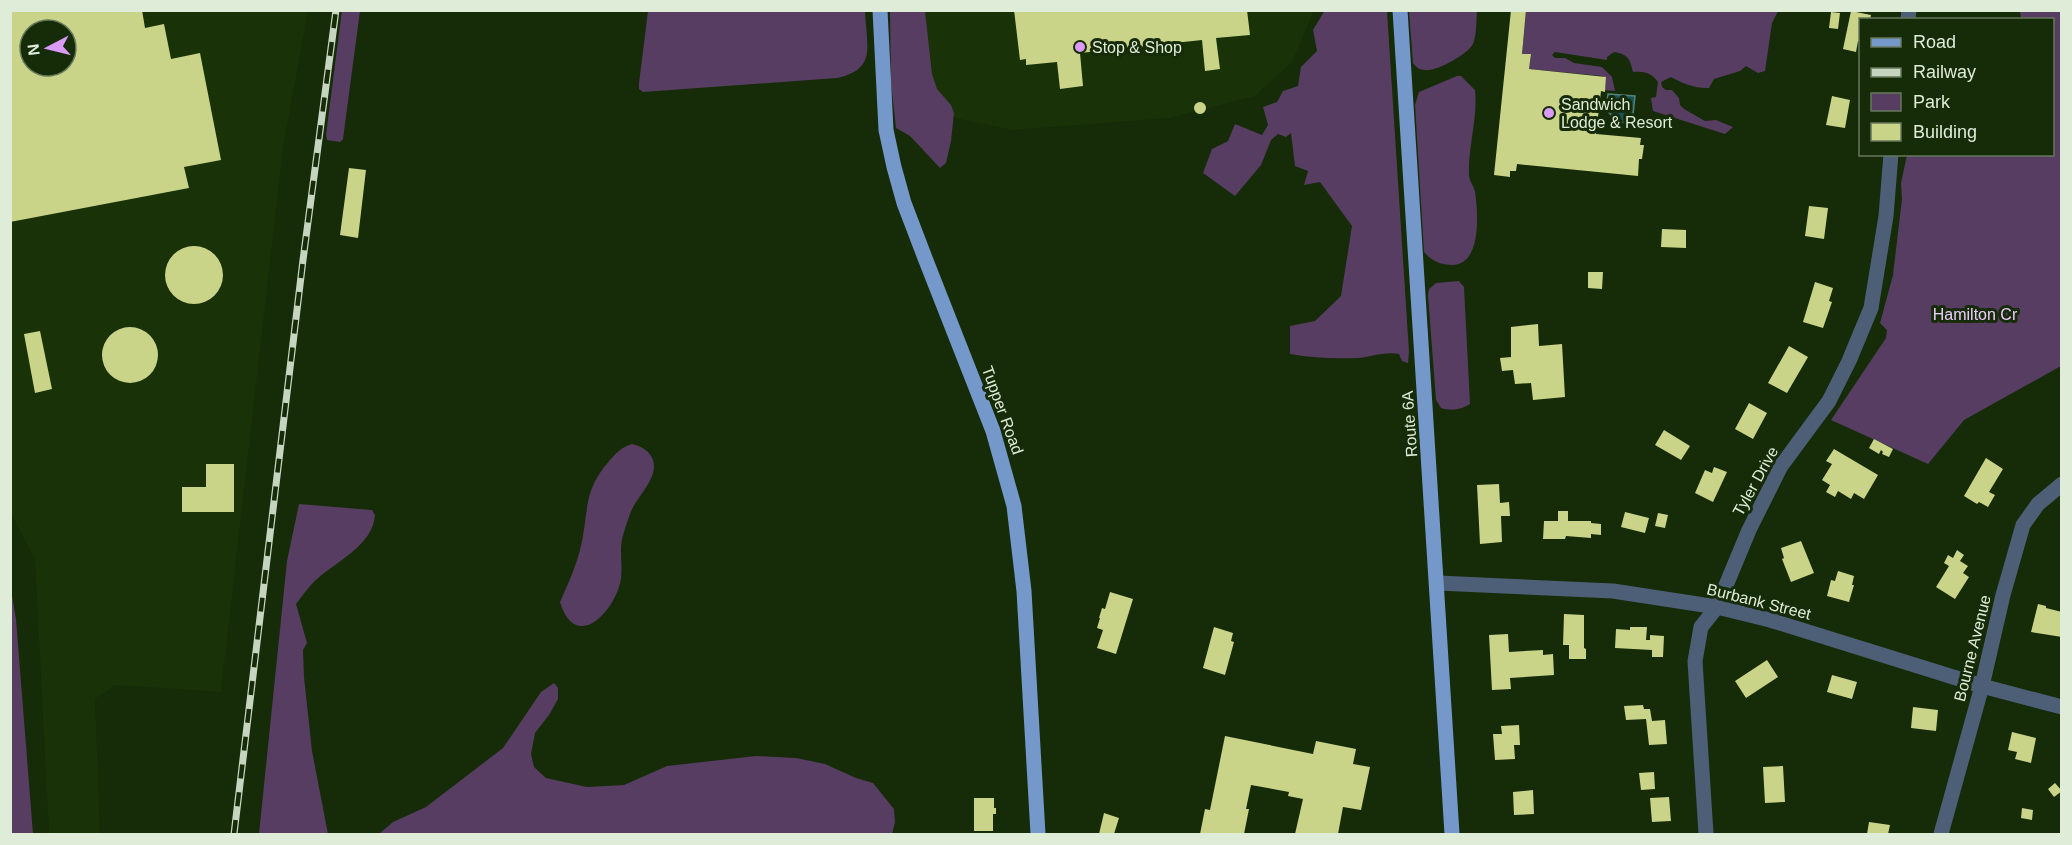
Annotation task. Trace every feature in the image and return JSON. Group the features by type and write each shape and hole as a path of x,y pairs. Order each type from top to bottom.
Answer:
{"main road":[{"name":"Tupper Road","path":"880,10 886,130 894,167 904,203 993,431 1014,506 1023,581 1038,834"},
{"name":"Route 6A","path":"1400,10 1438,583 1452,834"}],"street":[{"name":"Tyler Drive","path":"1706,834 1695,661 1701,627 1717,607 1749,530 1781,466 1829,401 1871,308 1886,216 1891,156"},
{"name":"Bourne Avenue","path":"1941,834 1982,686 2003,595 2024,525 2038,504 2061,484"},
{"name":"Burbank Street","path":"1438,583 1613,591 1717,607 1828,636 1982,686 2061,707"}],"shaded area":[{"path":"1312,10 1292,62 1255,96 1169,118 1013,130 955,118 925,71 917,11"},
{"path":"10,11 308,11 283,148 221,692 115,685 95,699 100,834 49,834 35,559 11,514"}],"green space":[{"path":"342,10 360,11 343,139 340,142 327,140 326,135"},
{"path":"1325,10 1387,11 1408,363 1402,361 1399,354 1394,353 1357,358 1290,354 1290,326 1315,321 1341,296 1352,226 1320,182 1304,185 1308,171 1295,166 1291,133 1286,137 1278,134 1271,140 1261,165 1235,196 1203,173 1212,149 1228,141 1235,124 1262,135 1268,125 1263,107 1277,102 1283,91 1298,86 1301,67 1317,51 1313,30"},
{"path":"648,11 865,11 867,54 859,69 837,78 643,92 639,89 639,83"},
{"path":"890,11 925,11 932,74 937,89 951,105 954,113 946,163 940,168 910,136 896,128 891,83"},
{"path":"1409,11 1477,11 1473,44 1465,53 1444,65 1430,70 1419,69 1413,63"},
{"path":"1526,11 1778,11 1772,23 1765,71 1758,73 1746,66 1740,71 1714,79 1709,88 1699,88 1671,77 1661,82 1662,87 1672,90 1679,98 1680,105 1684,109 1705,121 1716,120 1733,127 1725,134 1653,111 1651,98 1656,97 1658,82 1647,73 1633,72 1629,60 1622,54 1614,52 1607,57 1607,60 1555,52 1552,55 1574,63 1602,67 1612,77 1615,91 1605,90 1606,78 1602,76 1529,69 1531,55 1522,54"},
{"name":"Hamilton Cr","path":"2020,11 2061,11 2061,366 1964,420 1928,464 1831,420 1886,338 1887,330 1880,323 1893,275 1902,199 1901,183 1907,156 2054,156 2054,18 2021,18"},
{"path":"1461,76 1475,90 1469,174 1475,192 1477,223 1476,235 1469,256 1453,265 1437,262 1424,252 1415,105 1419,92"},
{"path":"1459,281 1464,287 1470,404 1460,409 1448,409 1441,408 1436,400 1428,295 1429,289 1436,283"},
{"path":"632,444 642,448 652,457 654,467 650,481 633,508 624,532 619,587 608,609 600,618 591,624 582,626 574,624 566,616 560,602 578,557 589,498 596,480 613,457 622,448"},
{"path":"299,504 372,510 375,515 373,526 361,544 317,579 296,604 307,643 303,650 304,677 312,751 328,834 259,834 287,561"},
{"path":"10,584 16,619 33,834 11,834"},
{"path":"554,683 558,688 558,699 535,733 531,754 534,767 546,778 587,787 624,785 667,766 756,756 796,758 825,764 873,783 894,809 895,822 892,834 379,834 393,822 426,807 503,748 541,692"}],"water":[{"path":"1608,94 1635,96 1632,123 1617,122 1606,109"}],"building":[{"path":"10,10 142,10 145,28 164,24 171,59 200,53 221,160 184,167 189,188 10,222"},
{"name":"Stop & Shop","path":"1014,10 1247,10 1250,35 1216,38 1220,69 1205,71 1202,40 1080,53 1083,86 1060,89 1057,62 1026,65 1026,59 1020,60"},
{"name":"Sandwich Lodge & Resort","path":"1511,10 1526,10 1522,54 1531,54 1529,69 1606,77 1605,92 1601,91 1596,134 1641,138 1640,145 1644,145 1642,159 1639,159 1638,176 1517,164 1516,171 1510,171 1510,177 1494,175"},
{"path":"1851,11 1871,15 1870,18 1859,18 1859,41 1856,52 1843,49"},
{"path":"1831,12 1840,13 1838,29 1829,28"},
{"path":"1832,96 1850,100 1845,128 1826,125"},
{"path":"1200,102 1206,108 1200,114 1194,108"},
{"path":"349,168 366,170 358,238 340,235"},
{"path":"1809,206 1828,208 1824,239 1805,236"},
{"path":"1662,229 1686,230 1686,248 1661,247"},
{"path":"194,246 210,251 218,259 223,275 218,291 210,299 194,304 178,299 170,291 165,275 170,259 178,251"},
{"path":"1588,272 1603,272 1602,289 1588,288"},
{"path":"1815,282 1833,288 1829,301 1832,302 1823,328 1803,322"},
{"path":"1538,324 1539,346 1562,344 1565,397 1533,400 1531,383 1515,384 1513,370 1502,371 1500,358 1511,357 1511,327"},
{"path":"124,327 136,327 146,331 154,339 158,355 154,371 146,379 136,383 124,383 114,379 106,371 102,361 102,349 106,339 114,331"},
{"path":"40,331 52,389 35,393 24,334"},
{"path":"1789,346 1808,357 1787,393 1768,383"},
{"path":"1749,403 1767,413 1753,439 1735,429"},
{"path":"1664,430 1690,446 1681,460 1655,445"},
{"path":"1874,439 1893,449 1889,457 1882,454 1881,450 1879,454 1869,448"},
{"path":"1834,449 1878,475 1864,499 1854,493 1851,499 1838,491 1835,497 1826,492 1830,485 1822,480 1832,464 1826,461"},
{"path":"1986,458 2003,469 1989,492 1995,495 1988,507 1979,502 1977,504 1964,496"},
{"path":"206,464 234,464 234,512 182,512 182,487 206,487"},
{"path":"1714,467 1727,472 1713,502 1695,493 1705,470 1712,473"},
{"path":"1499,484 1500,503 1509,502 1510,516 1501,516 1502,542 1480,544 1477,485"},
{"path":"1558,511 1568,511 1568,521 1591,521 1591,523 1601,524 1601,535 1591,534 1591,538 1566,536 1565,539 1543,539 1544,521 1558,521"},
{"path":"1625,512 1649,518 1645,533 1621,527"},
{"path":"1658,513 1668,515 1665,528 1655,526"},
{"path":"1801,541 1814,573 1791,582 1782,559 1784,558 1781,548"},
{"path":"1957,550 1964,555 1960,561 1968,566 1963,573 1969,577 1955,599 1936,587 1949,566 1944,563 1948,555 1953,558"},
{"path":"1838,571 1854,576 1849,602 1827,596 1831,580 1835,581"},
{"path":"1110,592 1133,599 1116,654 1097,648 1103,630 1097,628 1099,618 1102,608 1105,609"},
{"path":"2038,604 2062,612 2062,637 2031,632"},
{"path":"1564,614 1584,615 1586,659 1569,659 1569,645 1563,645"},
{"path":"1214,627 1233,633 1231,641 1234,642 1225,675 1203,668"},
{"path":"1630,627 1647,627 1646,640 1650,640 1650,635 1664,636 1663,657 1652,657 1652,650 1615,648 1616,629 1630,630"},
{"path":"1508,634 1509,652 1543,650 1543,655 1553,654 1554,675 1510,678 1511,689 1492,690 1489,635"},
{"path":"1767,660 1778,677 1746,698 1735,681"},
{"path":"1832,675 1857,682 1852,699 1827,692"},
{"path":"1643,705 1644,709 1650,709 1652,721 1665,720 1667,744 1649,745 1646,719 1626,720 1624,706"},
{"path":"1913,707 1938,710 1936,731 1911,728"},
{"path":"1519,725 1520,745 1514,745 1515,759 1495,760 1493,734 1502,734 1501,726"},
{"path":"2012,732 2036,738 2031,763 2015,759 2017,752 2008,750"},
{"path":"1225,736 1313,754 1316,741 1356,749 1353,764 1370,767 1361,810 1343,807 1338,834 1295,834 1303,799 1288,796 1289,792 1251,785 1244,834 1200,834 1205,809 1210,810"},
{"path":"1783,766 1785,802 1765,803 1763,767"},
{"path":"1654,772 1655,789 1641,790 1639,773"},
{"path":"2055,783 2062,791 2054,797 2048,789"},
{"path":"1533,790 1534,814 1514,815 1513,792"},
{"path":"1669,797 1671,821 1652,822 1650,798"},
{"path":"974,798 994,798 996,814 993,814 993,831 974,831"},
{"path":"2022,808 2033,810 2032,820 2021,818"},
{"path":"1104,813 1119,818 1114,834 1099,834"},
{"path":"1869,822 1890,825 1888,834 1867,834"}],"railway":[{"path":"234,834 303,260 336,10"}],"place":[{"name":"Stop & Shop","path":"1080,47"},
{"name":"Sandwich Lodge & Resort","path":"1549,113"}]}
